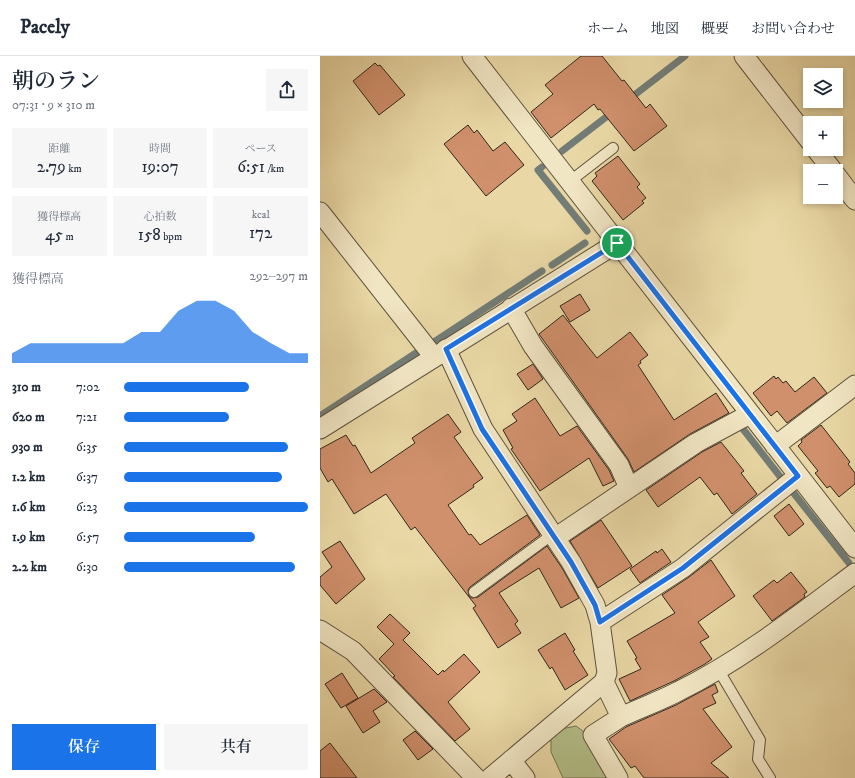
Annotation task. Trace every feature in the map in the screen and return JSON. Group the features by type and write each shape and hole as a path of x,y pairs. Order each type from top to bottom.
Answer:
{"street":[{"path":"472,56 855,548"},
{"path":"744,56 803,132"},
{"path":"821,156 828,164"},
{"path":"843,184 855,200"},
{"path":"320,212 440,353 482,429 571,562 595,605 600,622 607,673 604,682 490,778"},
{"path":"320,429 617,243"},
{"path":"511,308 533,346 619,465 629,488"},
{"path":"775,446 855,385"},
{"path":"554,536 696,443 750,414"},
{"path":"600,622 683,568 798,476"},
{"path":"618,778 593,735 621,717 679,691 718,669 776,632 855,573"},
{"path":"320,630 353,650 476,778"},
{"path":"604,682 621,717"},
{"path":"511,760 526,778"}],"lane":[{"path":"569,182 613,148"},
{"path":"474,592 554,536"},
{"path":"718,669 760,740 758,759 770,778"}],"green space":[{"path":"576,726 584,732 612,778 563,778 551,752 551,739 561,729"}],"building":[{"path":"581,56 602,56 622,81 624,80 646,108 650,104 667,126 634,151 600,109 598,110 594,104 551,138 531,112 553,94 545,85"},
{"path":"375,63 378,66 380,65 405,95 379,115 353,81"},
{"path":"468,125 474,133 477,130 493,151 505,142 524,165 486,196 444,144"},
{"path":"618,156 640,184 637,187 646,198 642,201 644,203 623,220 592,181 597,176 595,173"},
{"path":"580,294 590,310 570,322 560,306"},
{"path":"563,315 597,358 630,332 648,355 640,361 641,363 638,365 674,420 716,393 729,413 690,434 634,472 628,459 539,334"},
{"path":"533,364 543,379 528,390 517,374"},
{"path":"774,376 776,379 778,377 783,383 786,381 795,392 814,377 827,393 787,423 777,411 771,416 753,393"},
{"path":"535,398 560,436 577,426 609,470 614,481 603,486 589,458 540,491 511,449 513,448 503,430 517,421 512,414"},
{"path":"448,414 461,432 454,437 483,478 473,485 474,487 448,505 469,535 471,534 480,545 527,515 540,535 470,587 468,590 469,596 472,598 478,597 547,546 562,568 579,598 561,608 539,568 499,593 518,621 515,624 521,633 498,648 473,608 476,606 415,527 411,530 386,494 354,514 332,479 328,482 320,468 320,449 346,435 353,446 355,445 371,473 415,443 412,438"},
{"path":"821,425 850,462 848,464 855,473 855,484 839,497 830,486 827,488 815,473 818,471 798,446 802,442 801,440"},
{"path":"721,442 744,471 741,473 757,494 732,514 717,493 714,495 700,477 658,507 646,490 702,452"},
{"path":"789,504 804,524 789,536 774,516"},
{"path":"601,520 632,566 598,588 570,541"},
{"path":"340,541 365,579 336,604 320,585 320,577 332,567 322,552"},
{"path":"662,549 671,562 640,583 630,569 656,551 657,553"},
{"path":"711,560 735,596 698,622 709,637 700,642 712,659 674,681 630,701 619,679 641,669 635,659 637,658 627,641 675,613 662,595"},
{"path":"791,572 807,592 804,594 805,597 772,621 753,596 774,580 777,583"},
{"path":"390,614 410,633 403,640 438,675 443,670 444,672 464,654 480,672 448,702 470,729 455,741 393,677 395,676 379,659 394,644 377,627"},
{"path":"565,633 575,650 573,651 588,675 565,690 552,667 550,669 538,650"},
{"path":"342,673 358,698 341,708 325,684"},
{"path":"715,684 718,692 712,695 716,703 703,709 732,747 711,763 729,778 644,778 635,766 631,768 609,739 626,727 676,705"},
{"path":"374,689 387,702 373,711 380,722 363,733 346,706"},
{"path":"415,731 433,749 418,760 403,740"},
{"path":"330,743 357,778 320,778 320,751"}],"waterway":[{"path":"628,100 685,56"},
{"path":"562,151 614,111"},
{"path":"542,167 538,170 587,231"},
{"path":"552,265 585,243"},
{"path":"434,342 542,271"},
{"path":"320,416 419,351"},
{"path":"743,429 782,479"},
{"path":"792,491 849,563"}],"route":[{"path":"617,243 798,476 683,568 600,622 595,605 571,562 482,429 446,349 617,243"}]}
